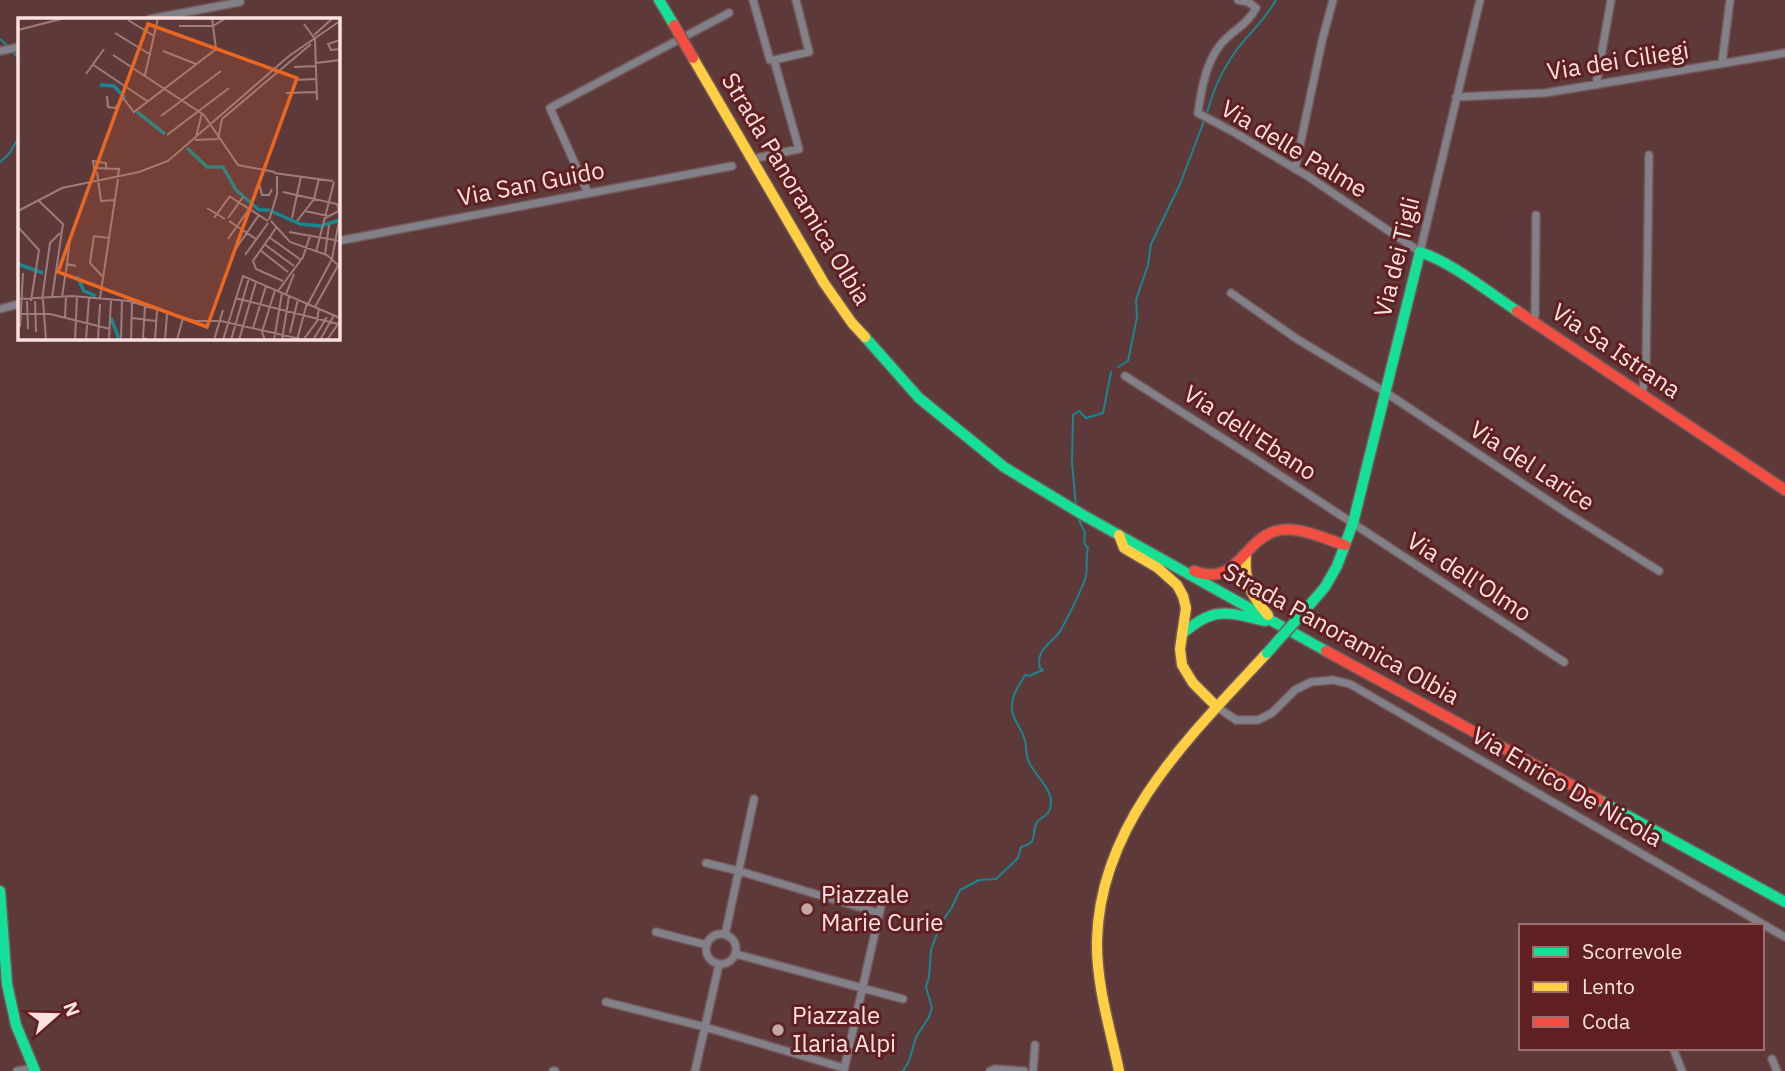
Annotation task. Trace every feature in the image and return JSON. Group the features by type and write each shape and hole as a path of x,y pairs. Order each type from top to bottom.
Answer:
{"main road":[{"name":"Strada Panoramica Olbia","path":"659,0 824,283 852,323 883,359 919,398 964,436 1004,467 1043,492 1275,623 1785,902"},
{"name":"Via Sa Istrana","path":"1420,252 1446,264 1785,490"},
{"name":"Via dei Tigli","path":"1119,1071 1098,976 1096,936 1101,894 1111,862 1129,824 1158,775 1325,587 1337,566 1353,523 1420,252"},
{"path":"1134,543 1152,546 1199,574 1216,575 1230,570 1255,542 1277,531 1294,530 1345,545"},
{"path":"1117,534 1124,548 1155,564 1173,579 1185,598 1187,614 1179,650 1181,664 1193,682 1217,707"},
{"path":"1246,554 1244,573 1247,587 1275,623"},
{"path":"1182,635 1196,620 1209,614 1224,612 1275,623"},
{"path":"0,891 6,984 16,1025 34,1069"}],"street":[{"path":"753,0 770,60 809,52 796,0"},
{"name":"Via delle Palme","path":"1238,0 1248,2 1256,8 1251,18 1219,46 1209,65 1198,113 1309,177 1420,252"},
{"path":"1295,169 1333,0"},
{"name":"Via dei Tigli","path":"1420,252 1480,0"},
{"path":"1596,85 1611,0"},
{"path":"1722,64 1730,0"},
{"path":"155,18 240,2"},
{"path":"588,193 550,108 729,13"},
{"path":"3,50 18,47"},
{"name":"Via dei Ciliegi","path":"1456,97 1545,93 1785,53"},
{"path":"752,159 799,149 774,60"},
{"path":"1642,393 1646,370 1650,155"},
{"name":"Via San Guido","path":"340,240 732,166"},
{"path":"1533,321 1536,215"},
{"name":"Via del Larice","path":"1231,293 1297,340 1385,392 1659,571"},
{"path":"0,309 18,304"},
{"name":"Via dell'Ebano","path":"1125,376 1353,523"},
{"name":"Via dell'Olmo","path":"1353,523 1564,662"},
{"name":"Via Enrico De Nicola","path":"1217,707 1236,720 1258,720 1272,713 1295,690 1311,682 1333,680 1350,684 1763,924"},
{"path":"725,935 754,799"},
{"path":"606,1002 705,1027 844,1070 880,910 706,863"},
{"name":"Via Enrico De Nicola","path":"1764,925 1785,937"},
{"path":"656,932 707,945"},
{"path":"725,935 734,942 736,954 732,960 720,964 709,957 707,945 713,937 725,935"},
{"path":"736,954 903,999"},
{"path":"695,1071 720,964"},
{"path":"1033,1071 1035,1045"},
{"path":"1674,1050 1682,1071"},
{"path":"1772,1059 1777,1071"},
{"path":"17,1071 34,1069"},
{"path":"990,1071 1024,1071"}],"waterway":[{"path":"1207,113 1215,88 1228,63 1276,0"},
{"path":"0,39 10,48"},
{"path":"13,52 18,58"},
{"path":"1118,367 1128,361 1137,317 1136,300 1148,265 1151,244 1180,184 1204,121"},
{"path":"0,162 9,154 18,139"},
{"path":"1076,506 1072,463 1073,415 1079,411 1086,418 1103,413 1111,372"},
{"path":"903,1071 916,1037 932,1008 926,987 931,950 940,925 960,890 979,880 996,879 1018,858 1021,847 1033,840 1037,822 1049,811 1051,797 1028,759 1024,736 1013,715 1012,701 1025,675 1043,670 1039,661 1042,651 1060,631 1085,580 1088,548 1084,543 1085,533 1078,518"}],"traffic: fast":[{"path":"659,0 674,25"},
{"path":"1300,616 1325,587 1337,566 1353,523 1420,252 1458,270 1517,311"},
{"path":"865,337 919,398 1004,467 1083,515 1326,651"},
{"path":"1182,634 1212,615 1240,615 1265,621"},
{"path":"1267,653 1300,616"},
{"path":"1599,800 1785,902"},
{"path":"0,891 7,984 16,1025 35,1071"}],"traffic: slow":[{"path":"693,58 824,283 865,337"},
{"path":"1119,535 1124,548 1158,568 1177,585 1186,608 1180,649 1182,665 1193,683 1217,707"},
{"path":"1246,554 1246,572 1250,587 1268,615"},
{"path":"1119,1071 1104,1006 1097,956 1102,897 1114,856 1132,818 1155,782 1209,715 1267,653"}],"traffic: jam":[{"path":"674,25 693,58"},
{"path":"1517,311 1785,490"},
{"path":"1194,571 1209,575 1220,573 1239,561 1255,543 1276,531 1302,531 1345,545"},
{"path":"1326,651 1599,800"}],"place":[{"name":"Piazzale Marie Curie","path":"807,909"},
{"name":"Piazzale Ilaria Alpi","path":"778,1030"}]}
